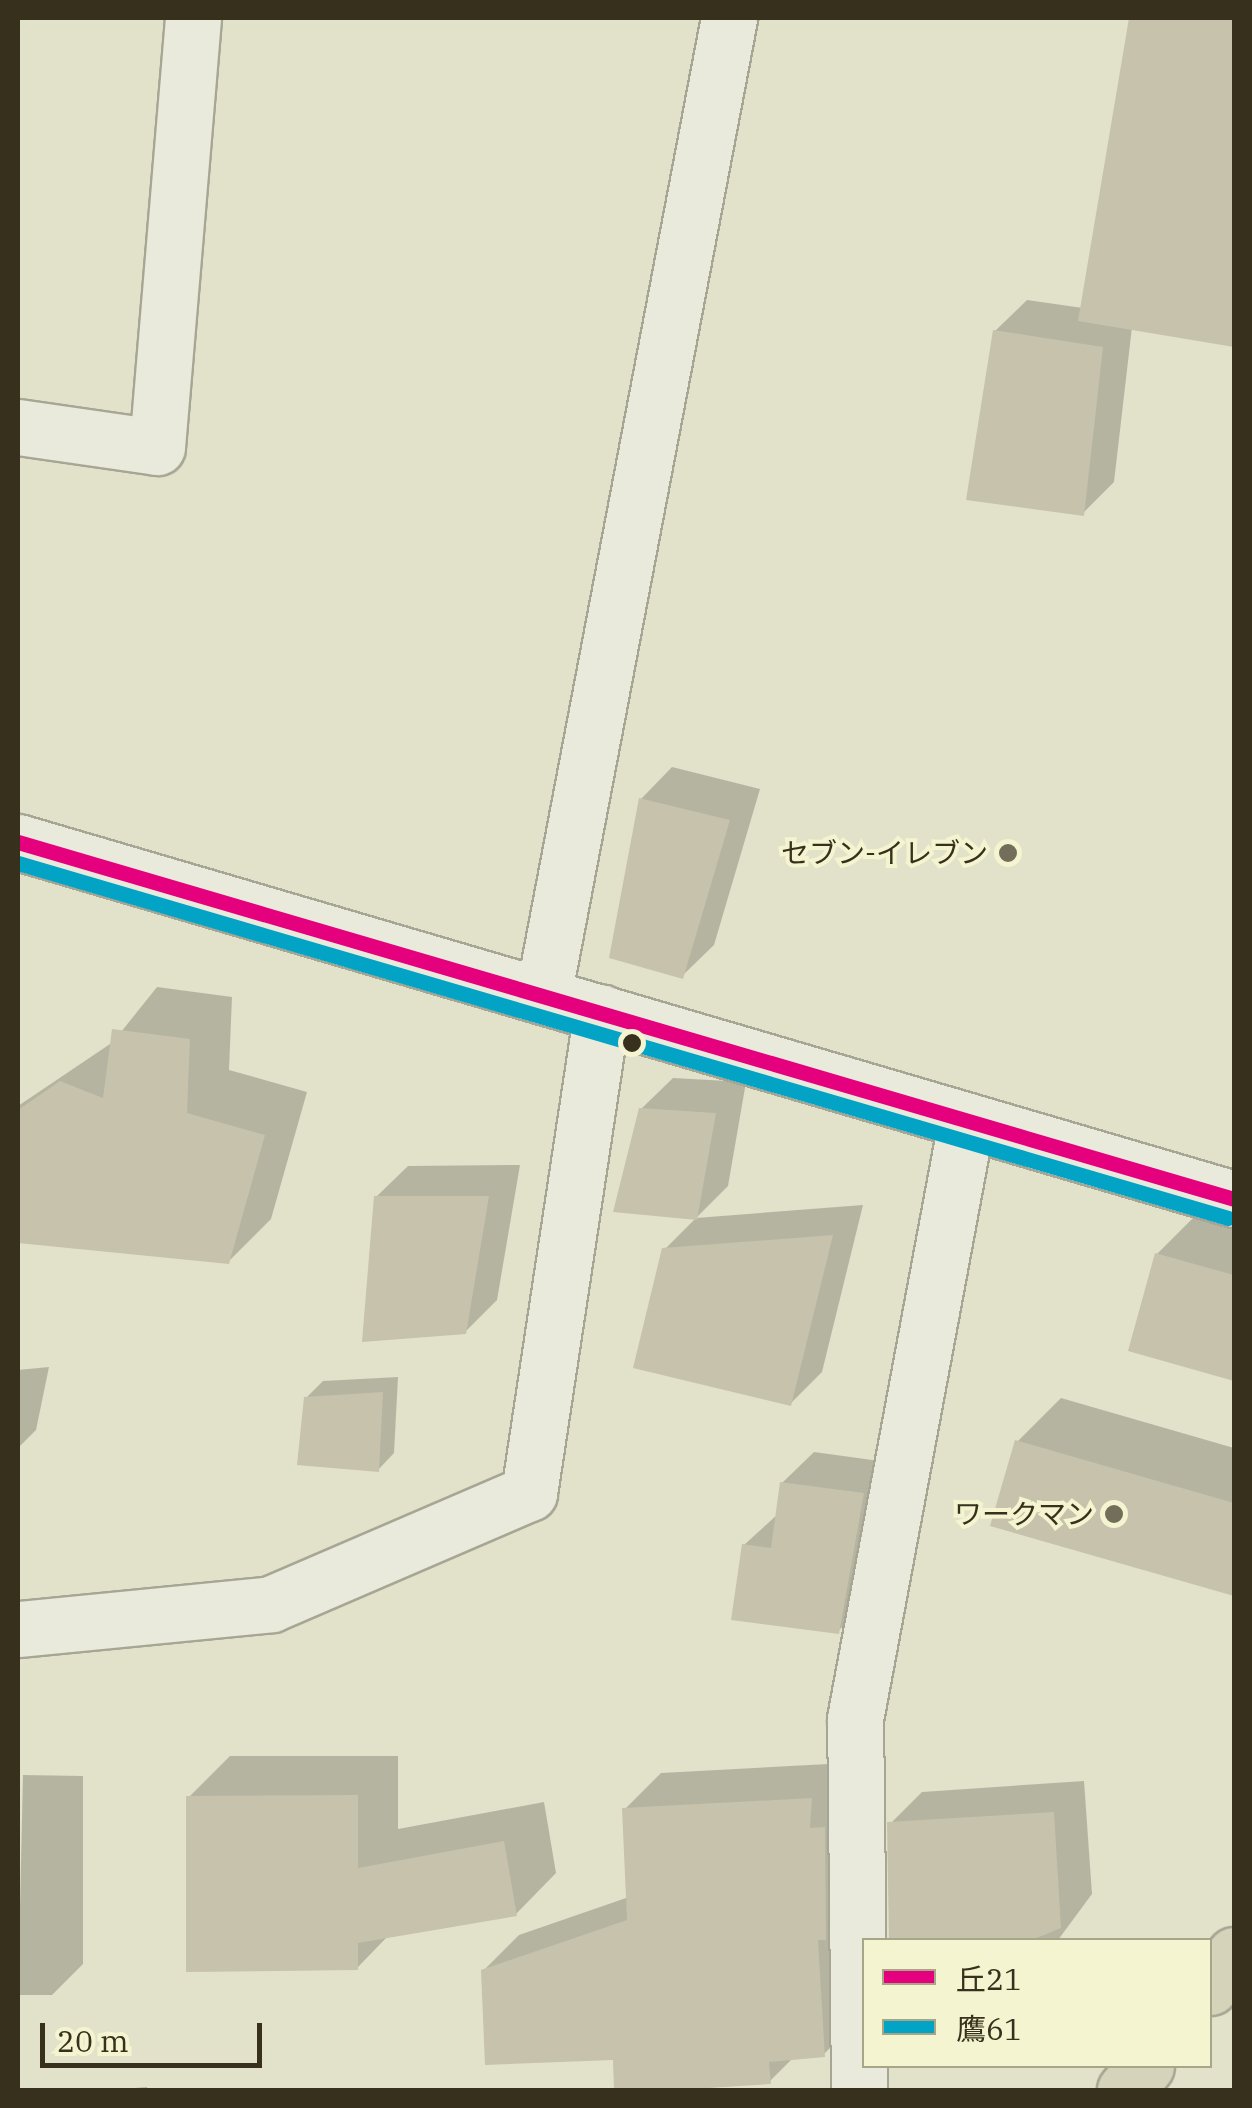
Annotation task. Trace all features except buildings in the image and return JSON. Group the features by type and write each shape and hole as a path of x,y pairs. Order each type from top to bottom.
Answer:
{"highway":[{"path":"1212,1985 1234,1955"},
{"path":"1125,2090 1144,2068"}],"street":[{"path":"18,427 156,448 194,18"},
{"path":"543,996 728,18"},
{"path":"18,842 1234,1199"},
{"path":"18,1630 271,1604 529,1493 602,1014"},
{"path":"859,2090 855,1719 966,1123"}],"transit line":[{"name":"丘21","path":"18,842 1234,1199"},
{"name":"鷹61","path":"18,863 1228,1218"}],"place":[{"name":"セブン-イレブン","path":"1008,853"},
{"name":"ワークマン","path":"1114,1514"}]}
